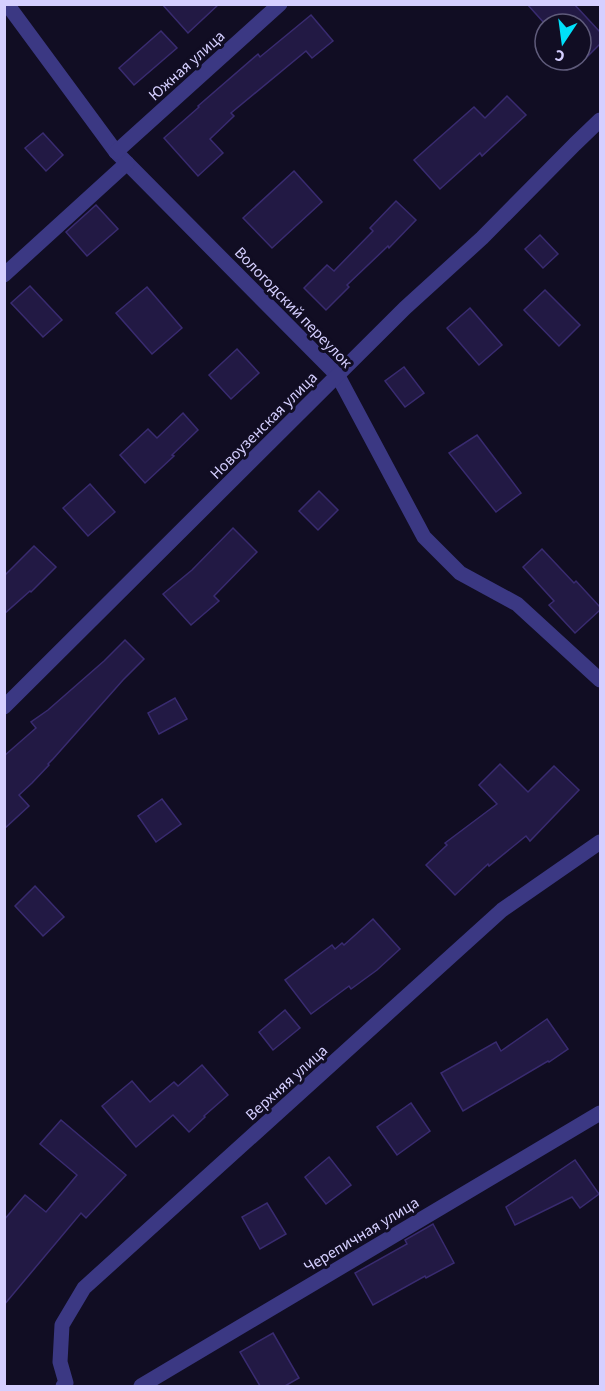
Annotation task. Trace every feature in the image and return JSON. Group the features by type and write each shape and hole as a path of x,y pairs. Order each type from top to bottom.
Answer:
{"street":[{"name":"Вологодский переулок","path":"7,4 122,158 338,376 424,537 460,573 517,604 600,680"},
{"name":"Южная улица","path":"4,275 280,4"},
{"name":"Новоузенская улица","path":"4,707 405,308 482,238 600,120"},
{"name":"Верхняя улица","path":"70,1385 60,1362 62,1324 84,1288 502,910 600,842"},
{"name":"Черепичная улица","path":"141,1386 600,1113"}],"building":[{"path":"162,4 219,4 188,33"},
{"path":"527,4 574,4 581,12 534,12"},
{"path":"311,15 333,41 312,58 306,51 231,113 234,116 210,139 223,153 198,176 164,138 258,54 260,57"},
{"path":"593,24 600,32 600,44 593,51"},
{"path":"161,31 177,48 134,85 119,68"},
{"path":"507,96 526,115 482,156 480,153 440,189 414,160 474,107 485,118"},
{"path":"43,133 63,155 46,171 25,148"},
{"path":"294,171 322,202 272,248 243,218"},
{"path":"396,201 416,220 389,248 388,246 347,285 349,287 326,310 304,288 327,265 334,271 373,231 370,228"},
{"path":"96,205 118,229 87,256 66,232"},
{"path":"540,235 558,254 543,268 525,249"},
{"path":"30,286 62,320 43,337 11,303"},
{"path":"147,287 182,328 152,354 116,313"},
{"path":"545,290 580,325 559,346 524,310"},
{"path":"470,308 502,345 479,365 447,328"},
{"path":"237,349 259,373 231,399 209,375"},
{"path":"404,367 424,393 405,407 385,381"},
{"path":"183,413 198,430 145,483 120,455 148,429 157,438"},
{"path":"477,435 521,493 496,512 449,453"},
{"path":"90,484 115,512 88,536 63,508"},
{"path":"319,491 338,510 318,530 299,511"},
{"path":"233,528 257,552 214,596 219,601 191,625 163,594 192,570"},
{"path":"34,546 56,567 4,614 4,576"},
{"path":"542,549 600,607 600,610 575,633 549,605 554,601 523,567"},
{"path":"125,640 144,659 19,795 29,806 4,829 4,756 36,728 31,722 48,710"},
{"path":"175,698 187,719 159,734 148,713"},
{"path":"500,764 528,792 554,766 579,790 530,841 526,836 489,866 488,864 455,895 426,865 447,845 445,843 497,804 479,785"},
{"path":"162,799 181,824 156,842 138,816"},
{"path":"35,886 64,917 43,936 15,906"},
{"path":"373,919 400,949 351,989 349,986 311,1014 285,980 332,945 335,949 342,943 344,945"},
{"path":"285,1010 300,1028 273,1050 259,1032"},
{"path":"547,1019 568,1049 463,1111 441,1073 496,1042 501,1051"},
{"path":"202,1065 228,1095 189,1132 173,1115 136,1147 102,1106 132,1081 150,1102 174,1082 178,1086"},
{"path":"411,1103 430,1131 397,1155 377,1127"},
{"path":"61,1120 126,1175 86,1218 81,1213 4,1305 4,1220 25,1195 46,1212 77,1175 40,1144"},
{"path":"329,1157 351,1185 326,1204 305,1177"},
{"path":"575,1160 599,1194 580,1208 572,1197 515,1225 506,1207"},
{"path":"267,1203 286,1234 260,1249 242,1217"},
{"path":"433,1224 454,1263 426,1278 425,1276 373,1305 355,1273 407,1244 405,1240"},
{"path":"273,1333 299,1378 285,1386 260,1386 240,1352"}]}
